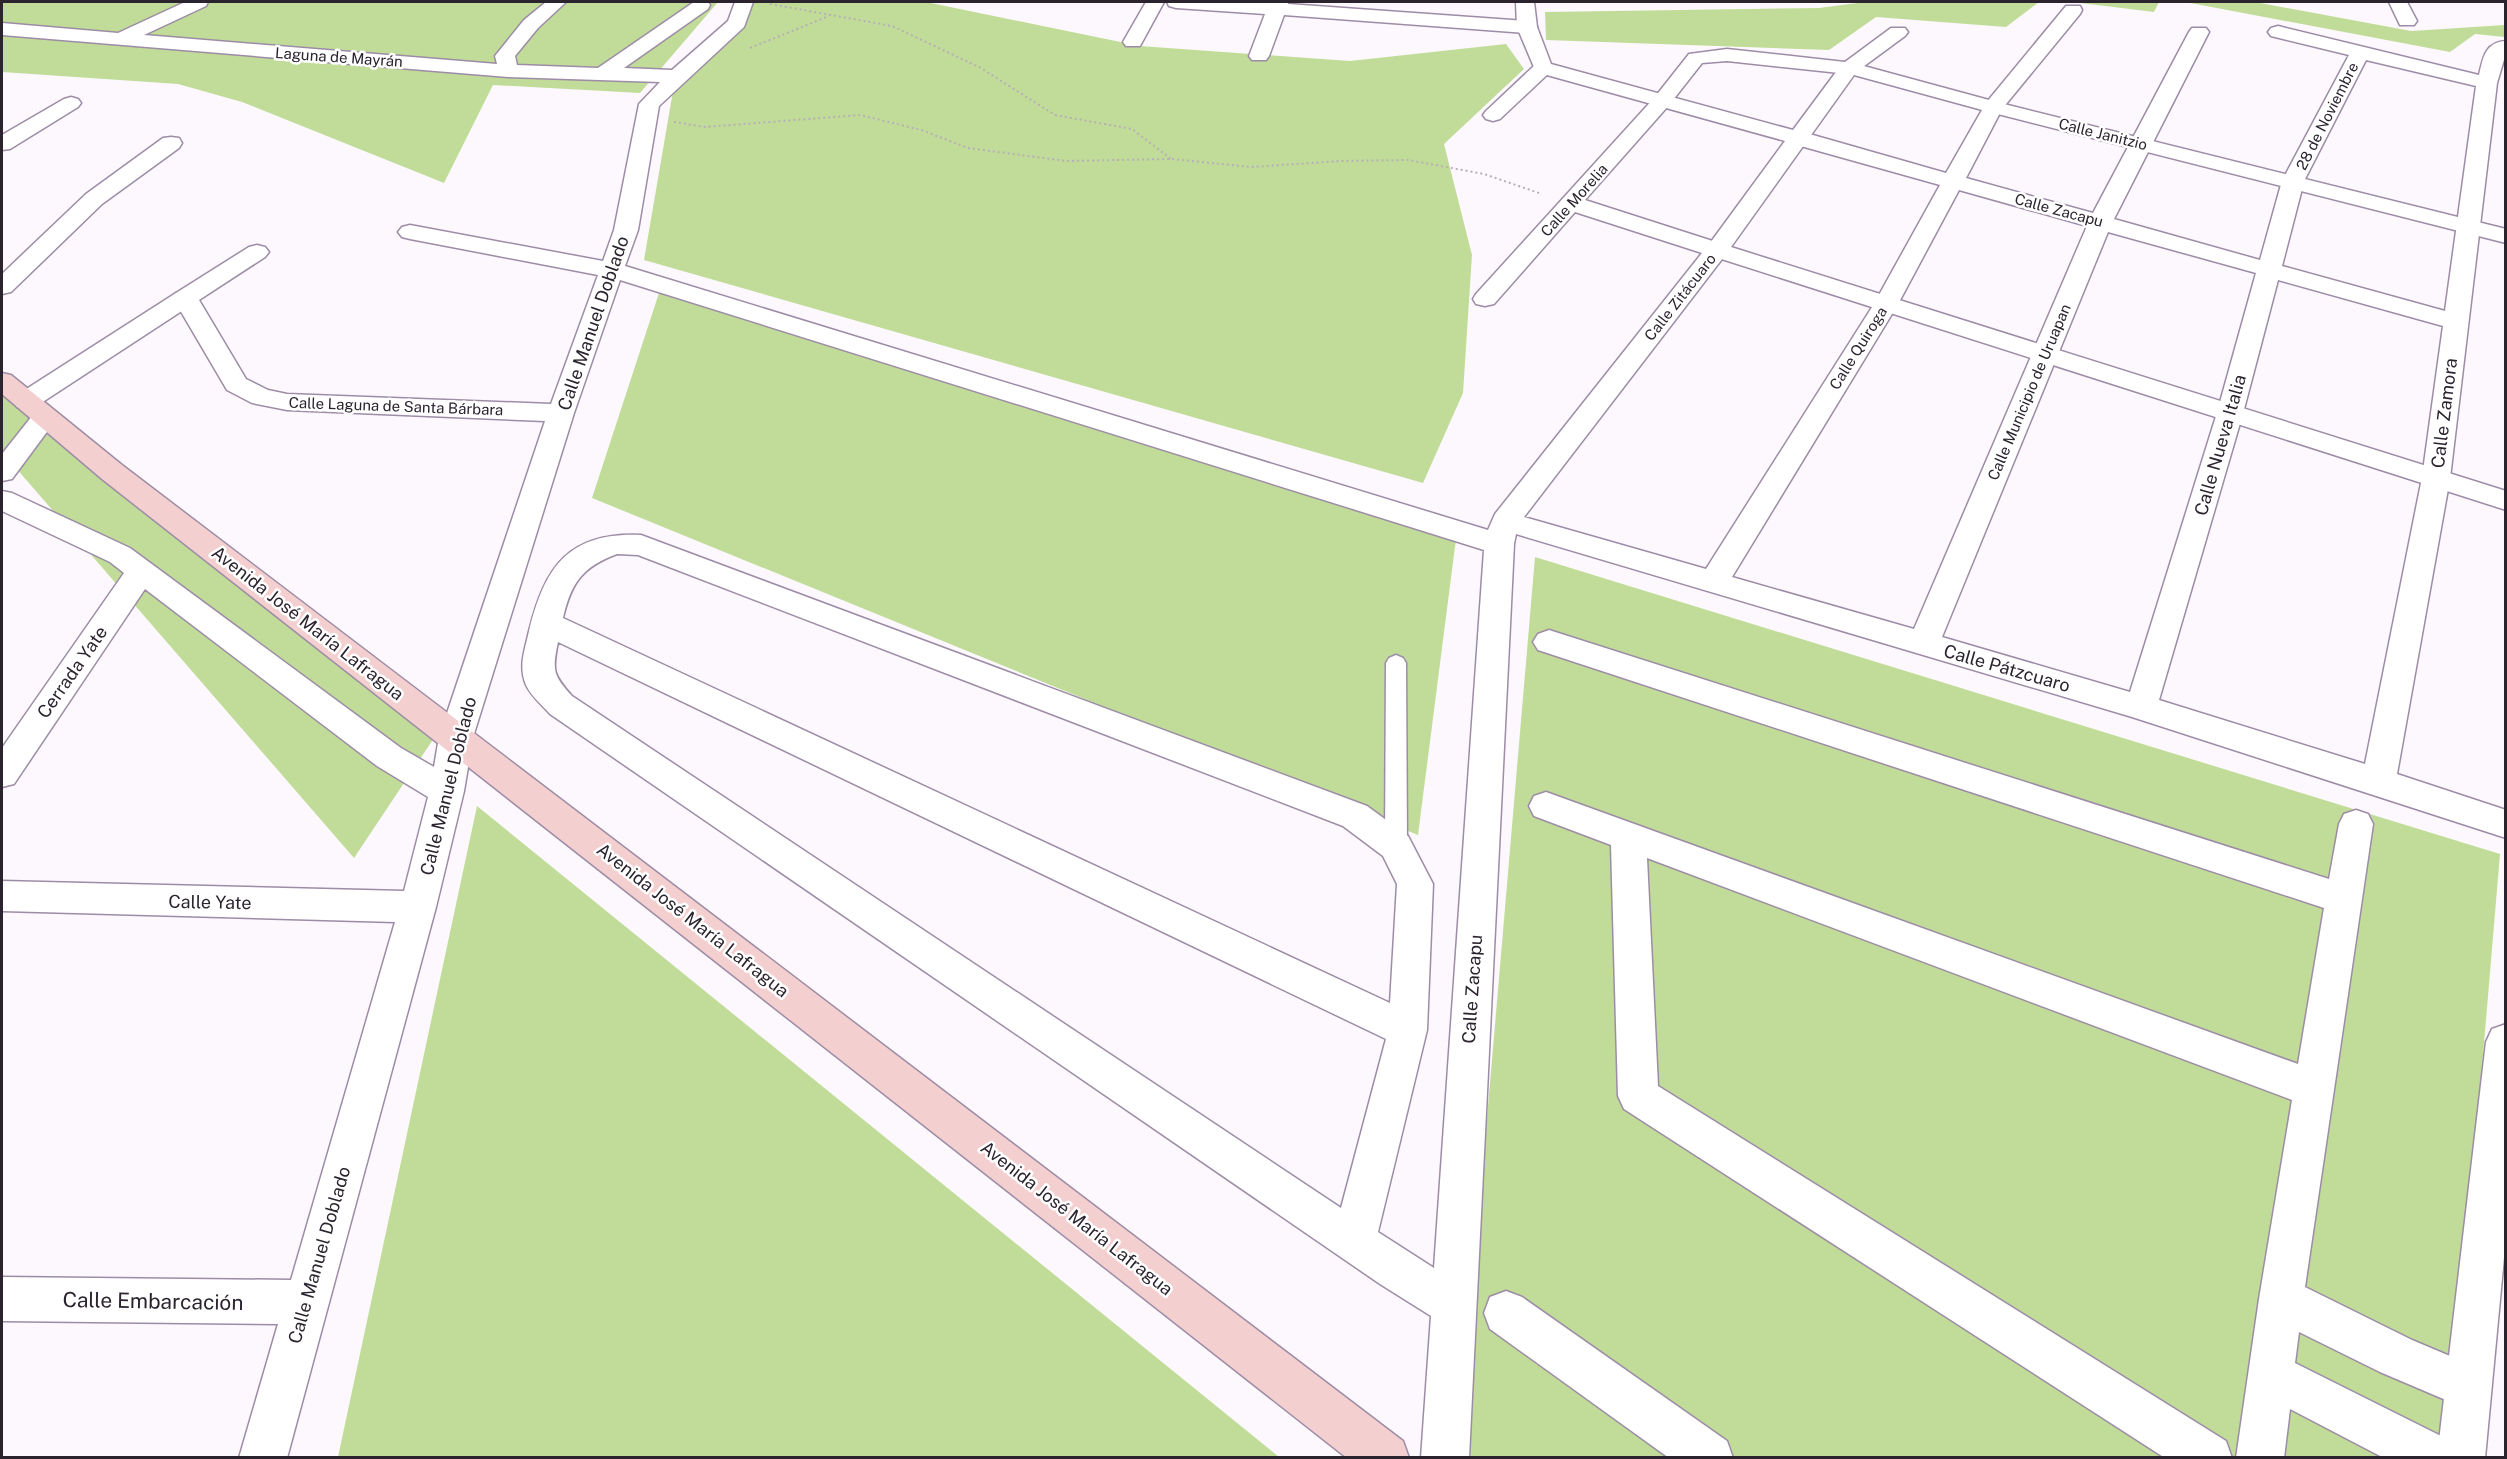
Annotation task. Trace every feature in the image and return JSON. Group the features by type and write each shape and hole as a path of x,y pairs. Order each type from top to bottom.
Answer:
{"main road":[{"name":"Avenida José María Lafragua","path":"2,381 112,472 1386,1458"}],"street":[{"path":"118,40 199,2"},
{"path":"508,71 506,56 531,24 557,2"},
{"path":"1133,42 1155,2"},
{"path":"1176,2 1278,5 1527,27"},
{"path":"1493,114 1543,68 1527,27 1525,2"},
{"path":"2398,2 2407,21"},
{"path":"678,3 732,3"},
{"path":"604,73 732,3"},
{"name":"Calle Manuel Doblado","path":"263,1458 417,907 447,790 456,737 561,413 626,230 649,104 683,70 737,23 732,3"},
{"path":"1259,56 1278,5"},
{"name":"Calle Quiroga","path":"1713,583 1886,304 1993,107 2073,10"},
{"name":"Laguna de Mayrán","path":"2,29 508,71 604,73 683,70"},
{"name":"Calle Zitácuaro","path":"1502,532 1717,250 1849,68 1898,32"},
{"name":"Calle Municipio de Uruapan","path":"1923,644 2101,221 2199,32"},
{"name":"28 de Noviembre","path":"2278,32 2361,51 2493,91"},
{"name":"Calle Zamora","path":"2379,781 2436,478 2469,226 2493,91 2495,52 2503,47"},
{"name":"28 de Noviembre","path":"2293,181 2361,51"},
{"name":"Calle Janitzio","path":"1696,58 1726,55 1849,68 1993,107 2505,236"},
{"name":"Calle Morelia","path":"1485,299 1662,101 1696,58"},
{"name":"Calle Zacapu","path":"1543,68 2101,221 2456,322"},
{"path":"7,136 71,103"},
{"path":"2,288 94,199 171,143"},
{"name":"Calle Nueva Italia","path":"2140,707 2230,413 2293,181"},
{"path":"1571,203 2505,501"},
{"name":"Calle Pátzcuaro","path":"410,232 612,270 1502,532 1713,583 2140,707 2379,781 2505,824"},
{"path":"2,472 36,409 185,298 257,252"},
{"name":"Calle Laguna de Santa Bárbara","path":"185,298 236,384 261,397 287,402 561,413"},
{"path":"2,500 120,555 389,757 447,790"},
{"name":"Calle Zacapu","path":"1445,1458 1452,1304 1502,532"},
{"path":"1354,1240 1408,1030 1415,884 1396,846 1355,816 641,545 615,544 587,554 565,573 548,611 537,666 542,684 561,705 1354,1240 1452,1304"},
{"name":"Cerrada Yate","path":"2,774 142,570"},
{"path":"502,595 548,611 1408,1030"},
{"path":"1549,642 2344,899"},
{"path":"1546,806 2314,1089"},
{"path":"2260,1458 2281,1299 2356,824"},
{"path":"1628,837 1638,1096 2209,1458"},
{"name":"Calle Yate","path":"2,896 417,907"},
{"path":"2462,1458 2467,1386 2505,1042"},
{"name":"Calle Embarcación","path":"2,1299 305,1302"},
{"path":"2281,1299 2396,1356 2467,1386"},
{"path":"1506,1313 1710,1458"},
{"path":"2271,1375 2434,1458"}],"lane":[{"path":"1396,663 1396,846"}],"path":[{"path":"732,3 792,6 829,16 892,26 979,67 1055,115 1132,129 1171,159"},
{"path":"746,50 829,16"},
{"path":"647,117 705,127 860,115 921,130 968,148 1066,160 1171,159 1251,167 1341,161 1408,160 1484,174 1571,203"}],"green space":[{"path":"2,2 718,2 640,93 493,85 444,183 242,102 178,84 2,72"},
{"path":"744,2 926,2 1140,46 1350,61 1506,44 1524,69 1444,144 1472,255 1463,393 1423,483 644,260 673,91"},
{"path":"1865,2 2039,2 2006,27 1876,17 1829,50 1546,40 1545,12 1819,8"},
{"path":"2072,2 2159,2 2154,12"},
{"path":"2185,2 2255,2 2411,31 2505,25 2505,37 2475,34 2450,52"},
{"path":"659,293 1456,539 1418,835 592,498"},
{"path":"2,394 436,735 354,858 15,467 2,461"},
{"path":"1535,557 2500,854 2449,1457 1474,1458 1459,1446"},
{"path":"477,806 1279,1457 338,1457"}]}
